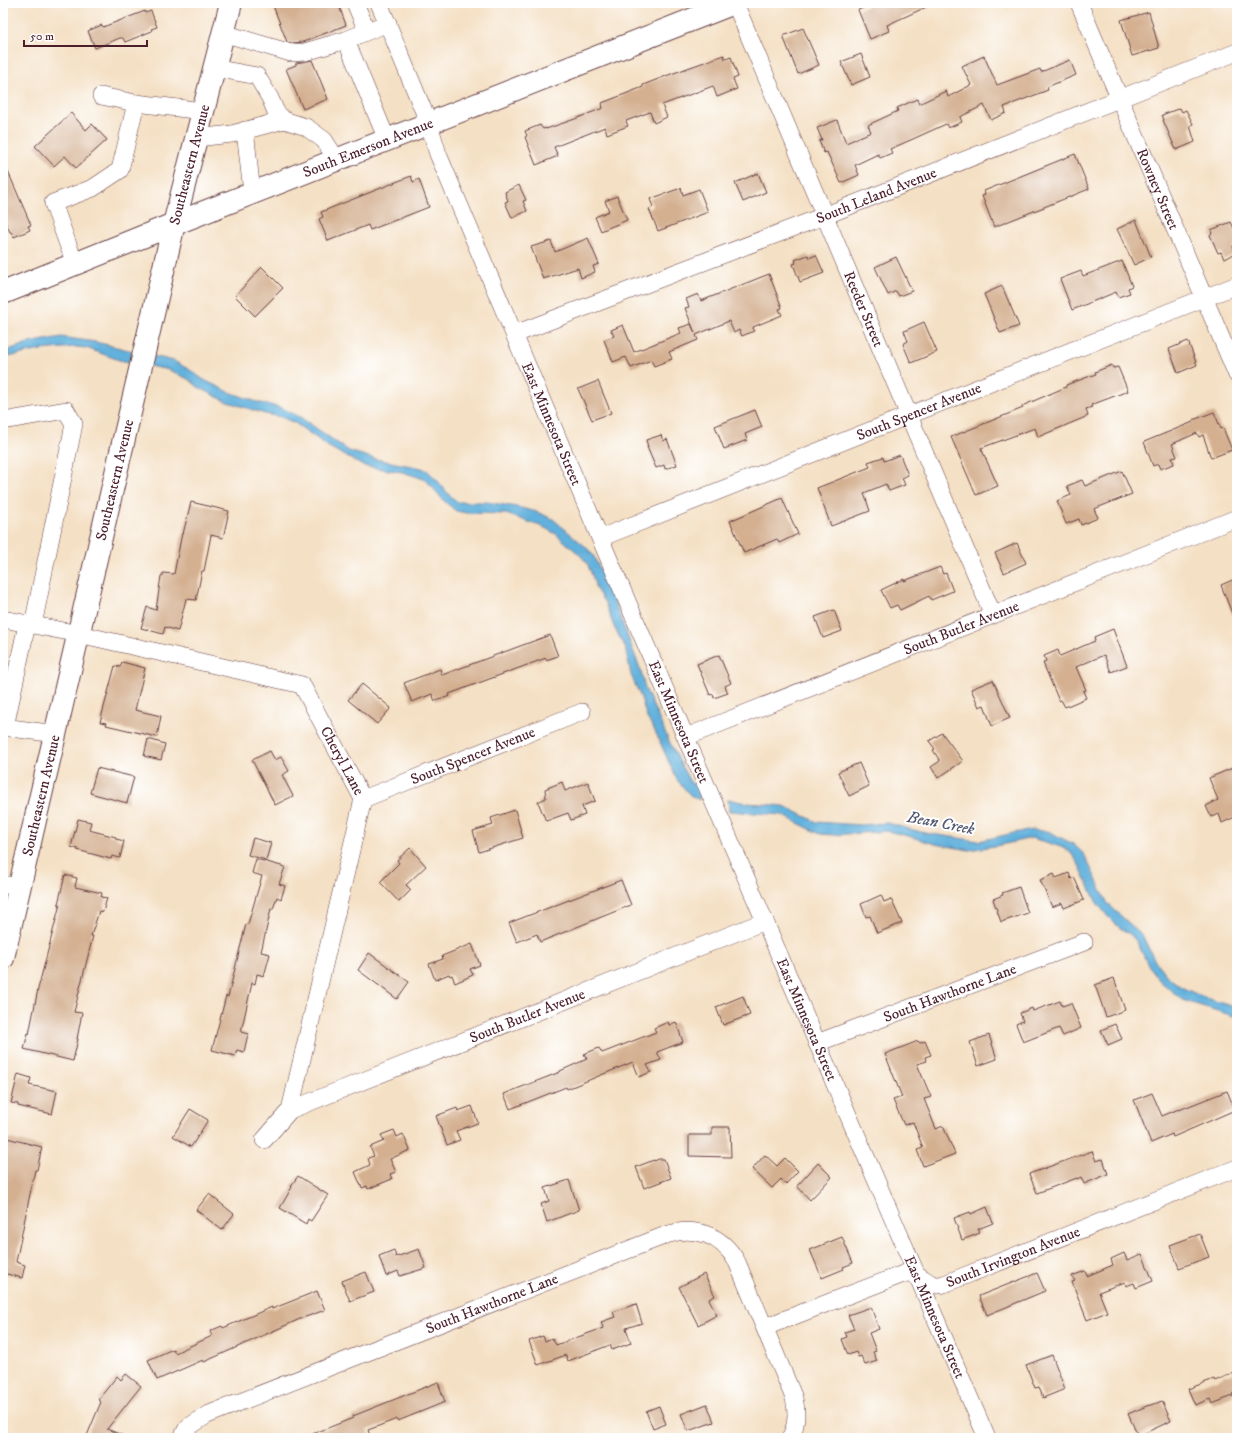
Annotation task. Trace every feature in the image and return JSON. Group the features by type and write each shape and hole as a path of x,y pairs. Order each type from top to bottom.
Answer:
{"main road":[{"name":"Southeastern Avenue","path":"3,958 11,886 56,734 174,224 231,3"},
{"name":"South Emerson Avenue","path":"3,293 734,3"}],"street":[{"path":"355,3 367,31"},
{"name":"East Minnesota Street","path":"380,3 429,124 438,154 600,538 987,1438"},
{"name":"Reeder Street","path":"734,3 993,615"},
{"name":"Rowney Street","path":"1079,3 1237,375"},
{"path":"223,33 291,53 304,52 346,40 388,23"},
{"path":"346,40 387,140"},
{"name":"South Leland Avenue","path":"515,334 824,216 1237,52"},
{"path":"214,68 257,76 270,98 276,112 284,120 306,127 324,140 337,160"},
{"path":"101,96 136,103 203,111"},
{"path":"75,264 54,203 93,188 120,170 136,103"},
{"path":"196,138 232,134 284,120"},
{"path":"245,130 252,193"},
{"name":"South Spencer Avenue","path":"600,538 1237,285"},
{"path":"3,421 66,410 74,424 30,624 4,727 56,734"},
{"name":"South Butler Avenue","path":"686,737 1237,518"},
{"name":"Cheryl Lane","path":"3,619 79,634 302,685 363,798 290,1110"},
{"name":"South Spencer Avenue","path":"363,798 582,712"},
{"name":"South Butler Avenue","path":"290,1110 765,921"},
{"name":"South Hawthorne Lane","path":"816,1043 1084,942"},
{"path":"264,1140 290,1110"},
{"name":"South Irvington Avenue","path":"917,1273 931,1284 944,1284 1237,1168"},
{"name":"South Hawthorne Lane","path":"182,1438 188,1428 207,1415 672,1233 695,1232 710,1236 724,1244 737,1262 765,1327"},
{"path":"790,1438 796,1420 794,1398 765,1327 900,1274 917,1273"}],"water":[{"path":"61,337 96,342 174,361 204,380 227,391 257,402 282,408 300,417 349,451 375,459 422,468 428,471 450,496 458,502 487,502 517,507 537,512 553,519 586,547 593,555 609,588 641,671 645,688 668,739 690,782 702,790 699,800 690,795 677,780 655,731 647,718 641,698 631,675 625,647 614,627 605,603 596,589 587,563 556,534 543,527 506,514 466,513 456,511 445,502 427,481 402,472 363,466 329,447 295,423 281,417 265,414 225,401 198,387 190,380 169,370 119,360 86,348 75,347 41,350 3,358 3,352 28,343"},
{"path":"728,799 746,803 784,806 817,822 861,825 887,823 925,833 979,841 1033,830 1050,832 1073,844 1084,854 1108,904 1142,935 1155,961 1166,975 1181,987 1203,997 1237,1008 1237,1017 1182,1000 1160,981 1149,967 1137,942 1131,935 1109,918 1097,903 1078,863 1070,852 1061,847 1032,838 969,850 935,844 887,831 834,835 820,834 782,815 729,811"}],"building":[{"path":"272,3 338,3 346,25 303,42 287,42"},
{"path":"876,3 935,3 887,25 889,31 870,39 858,10"},
{"path":"145,11 145,13 151,11 157,27 151,29 152,31 125,42 123,38 120,38 95,48 88,31"},
{"path":"1149,12 1159,48 1132,56 1121,20"},
{"path":"803,28 819,65 798,74 783,36"},
{"path":"861,54 870,77 851,85 841,62"},
{"path":"724,55 725,59 731,57 738,77 733,79 737,89 717,97 713,86 662,105 667,117 654,123 650,112 626,121 628,126 607,134 605,127 554,147 558,156 536,165 525,137 527,136 525,131 540,125 543,129 546,129 575,119 603,108 602,103 643,87 643,85"},
{"path":"984,56 997,85 1040,69 1041,72 1070,60 1076,75 1047,87 1048,90 1004,107 1006,113 991,120 984,105 960,117 962,122 948,128 946,124 890,149 892,153 880,158 878,154 855,165 859,175 841,183 827,152 824,153 819,141 822,140 817,128 837,120 846,143 871,132 868,125 898,111 897,108 917,99 919,104 946,91 948,97 971,85 962,66"},
{"path":"312,60 328,99 303,109 286,69 296,65 296,63"},
{"path":"1180,108 1182,112 1186,110 1193,124 1190,126 1195,142 1176,150 1162,115"},
{"path":"71,113 86,130 92,124 107,140 76,168 65,156 54,166 35,146"},
{"path":"1075,154 1089,189 994,227 982,196 985,195 984,191"},
{"path":"3,160 31,225 28,226 30,230 14,237 3,217"},
{"path":"758,173 766,192 743,202 735,183"},
{"path":"411,176 413,182 419,179 429,207 370,230 368,225 328,241 319,219 323,217 321,212"},
{"path":"519,185 526,200 523,201 527,211 512,218 505,202 508,201 505,192"},
{"path":"681,188 683,195 699,189 708,212 658,231 649,209 653,207 650,199"},
{"path":"617,196 627,220 601,231 595,217 609,211 605,201"},
{"path":"1136,220 1151,257 1134,265 1117,229"},
{"path":"1231,222 1237,235 1237,245 1233,246 1236,253 1224,259 1221,252 1218,253 1210,235 1212,233 1211,230"},
{"path":"588,238 599,264 593,266 595,272 581,278 578,268 543,279 531,247 551,241 555,252"},
{"path":"808,255 809,258 816,255 824,273 800,282 793,264 796,263 795,260"},
{"path":"896,257 912,291 899,296 896,291 888,295 875,267"},
{"path":"1122,261 1132,286 1128,288 1130,293 1118,297 1116,292 1072,310 1060,279 1081,271 1083,276"},
{"path":"262,267 283,288 255,316 235,296"},
{"path":"769,274 782,308 779,309 782,315 753,327 754,331 742,336 739,330 734,333 729,321 696,335 698,340 669,352 672,359 654,366 651,360 631,368 626,357 613,362 604,340 614,336 611,330 623,325 634,352 681,333 679,328 691,324 695,333 685,308 689,307 686,299 698,294 701,301"},
{"path":"1002,286 1019,326 1000,333 984,294"},
{"path":"924,322 937,352 911,363 903,344 908,341 904,331"},
{"path":"1188,341 1197,365 1178,373 1169,349"},
{"path":"1112,365 1113,368 1118,367 1128,391 1091,405 1092,407 1086,409 1088,416 1038,437 1035,428 981,448 998,486 976,495 951,437 1023,408 1022,406 1066,387 1066,385 1096,374 1095,372"},
{"path":"598,381 611,413 592,420 578,389"},
{"path":"755,410 762,427 745,434 747,440 724,449 715,426"},
{"path":"1214,412 1221,429 1223,428 1232,450 1211,458 1203,435 1199,437 1197,433 1172,444 1177,457 1172,458 1174,464 1160,469 1158,464 1153,466 1144,442"},
{"path":"661,435 663,441 667,439 677,465 665,469 664,465 656,468 647,447 646,440"},
{"path":"900,455 908,475 902,478 905,485 889,491 886,484 864,493 870,511 831,526 817,488 870,467 868,462 883,457 884,461"},
{"path":"1122,471 1132,494 1094,509 1098,518 1081,525 1079,519 1066,524 1057,501 1071,495 1067,486 1082,480 1085,486"},
{"path":"782,498 798,534 779,543 777,539 744,553 730,521"},
{"path":"191,502 229,511 223,538 211,535 204,571 202,571 196,600 186,599 178,631 165,627 163,634 141,628 147,607 156,610 161,576 163,576 163,573 174,574 182,533 183,534"},
{"path":"1017,543 1026,563 1004,573 995,553"},
{"path":"940,567 943,574 946,573 953,591 931,600 929,596 900,610 897,605 890,608 881,590 904,579 904,581"},
{"path":"1237,578 1237,624 1236,624 1221,585"},
{"path":"834,610 842,631 823,638 815,617"},
{"path":"1113,629 1127,666 1111,672 1104,655 1076,667 1086,690 1083,691 1086,698 1065,707 1061,700 1059,701 1043,663 1046,661 1044,656 1058,650 1060,656 1095,641 1094,637"},
{"path":"550,635 558,656 546,660 546,658 449,694 450,696 435,701 432,694 412,702 404,683 440,669 442,675"},
{"path":"719,655 731,683 725,686 728,693 714,698 713,694 710,695 697,664"},
{"path":"122,662 145,668 135,710 161,716 157,737 106,725 107,723 100,722 115,666 120,667"},
{"path":"993,680 1010,718 992,726 984,705 979,707 971,689"},
{"path":"362,684 391,708 377,724 348,700"},
{"path":"942,733 963,761 938,778 931,767 940,761 933,750 935,749 929,741"},
{"path":"148,739 165,744 161,760 144,756"},
{"path":"270,751 275,760 281,757 289,771 282,775 293,796 275,805 252,760"},
{"path":"859,763 869,786 849,796 838,772"},
{"path":"1237,766 1237,816 1222,823 1219,814 1211,817 1206,806 1218,800 1209,778"},
{"path":"97,768 134,777 127,803 90,793"},
{"path":"562,782 565,791 588,782 595,801 582,806 585,815 571,820 568,813 546,821 538,802 546,798 545,789"},
{"path":"515,810 523,838 479,852 473,831 493,825 491,818"},
{"path":"78,819 91,822 89,830 116,837 116,839 124,841 120,858 112,856 111,859 71,847"},
{"path":"253,838 271,843 266,860 248,855"},
{"path":"410,848 426,866 406,885 411,890 399,902 380,882 399,863 397,860"},
{"path":"256,859 285,867 279,884 285,886 281,899 277,897 273,909 271,909 261,952 270,954 264,976 257,974 255,984 252,983 241,1032 248,1034 244,1052 237,1050 235,1056 212,1050 226,996 228,997 246,924 248,924 262,876 252,873"},
{"path":"1069,873 1071,879 1074,877 1084,900 1064,908 1062,903 1052,907 1040,880 1054,874 1056,878"},
{"path":"65,875 77,878 75,887 102,893 101,897 107,898 103,912 99,911 91,936 93,936 74,1012 82,1013 73,1061 24,1049 28,1033 29,1034 38,989 60,904 58,904"},
{"path":"621,880 631,905 540,942 537,934 517,942 509,923"},
{"path":"1019,887 1028,913 1001,922 993,899 1003,895 1002,893"},
{"path":"881,895 884,902 891,899 902,923 877,933 870,916 866,917 861,904"},
{"path":"472,944 480,965 470,969 473,975 455,983 452,975 450,976 449,974 435,980 429,964 443,959 442,956"},
{"path":"369,953 409,982 397,999 358,970"},
{"path":"1114,978 1125,1010 1106,1017 1095,985"},
{"path":"743,996 750,1015 723,1025 716,1007"},
{"path":"1060,1001 1062,1006 1071,1003 1081,1028 1063,1036 1059,1028 1023,1042 1016,1024 1023,1021 1020,1013 1032,1008 1033,1011"},
{"path":"668,1022 669,1025 676,1022 683,1042 657,1052 661,1060 647,1065 651,1072 639,1077 633,1062 567,1089 566,1087 510,1109 504,1094 560,1072 587,1059 584,1054 599,1048 602,1053 656,1032 654,1028"},
{"path":"1115,1024 1122,1039 1108,1045 1101,1030"},
{"path":"989,1035 997,1059 978,1066 970,1042"},
{"path":"918,1041 920,1043 925,1041 931,1055 925,1057 927,1061 917,1064 931,1097 924,1099 936,1129 943,1126 955,1154 923,1166 917,1150 923,1148 913,1122 904,1125 893,1100 902,1097 885,1054"},
{"path":"18,1074 31,1078 29,1085 57,1091 52,1114 11,1103"},
{"path":"1227,1091 1235,1110 1173,1137 1172,1134 1151,1143 1134,1100 1152,1093 1162,1116"},
{"path":"472,1106 478,1123 456,1131 460,1140 447,1145 436,1116 457,1108 458,1111"},
{"path":"190,1109 208,1120 191,1147 173,1136"},
{"path":"712,1127 730,1127 731,1157 689,1156 689,1135 712,1135"},
{"path":"394,1130 397,1137 403,1134 410,1150 390,1159 396,1172 390,1174 392,1179 368,1189 367,1186 362,1188 355,1172 370,1165 368,1158 374,1156 370,1147 384,1141 381,1135"},
{"path":"3,1137 42,1147 37,1170 35,1170 16,1262 25,1265 22,1278 3,1273"},
{"path":"1092,1151 1096,1161 1103,1159 1108,1174 1084,1184 1081,1177 1077,1178 1037,1193 1029,1174"},
{"path":"765,1155 777,1166 785,1158 798,1171 786,1184 781,1179 772,1188 752,1169"},
{"path":"659,1159 664,1159 671,1178 644,1188 636,1167"},
{"path":"818,1163 832,1177 810,1200 797,1186"},
{"path":"298,1176 328,1195 311,1221 308,1219 306,1224 280,1208"},
{"path":"569,1180 579,1210 547,1222 541,1204 549,1201 545,1188"},
{"path":"209,1194 234,1214 222,1230 196,1210"},
{"path":"987,1207 993,1223 978,1229 980,1233 962,1240 954,1218 970,1212 971,1214"},
{"path":"1200,1234 1209,1257 1179,1268 1170,1245"},
{"path":"842,1237 853,1263 843,1267 844,1269 822,1278 810,1250"},
{"path":"419,1249 426,1268 400,1276 398,1271 386,1276 379,1256 394,1250 396,1257"},
{"path":"1124,1253 1127,1260 1142,1254 1153,1281 1136,1288 1134,1283 1126,1286 1125,1282 1099,1292 1107,1312 1087,1320 1072,1282 1075,1281 1072,1276 1085,1271 1087,1276 1113,1265 1111,1259"},
{"path":"366,1272 374,1292 350,1301 342,1281"},
{"path":"1037,1273 1045,1291 987,1315 979,1296"},
{"path":"704,1274 715,1296 709,1299 717,1315 698,1325 679,1287"},
{"path":"317,1291 325,1310 300,1319 204,1362 203,1360 157,1380 148,1360 173,1349 175,1353 212,1336 210,1331 222,1326 223,1328 272,1307 272,1309"},
{"path":"636,1304 642,1323 626,1328 631,1343 612,1350 610,1345 568,1361 566,1355 538,1365 529,1341 543,1336 545,1341 552,1338 556,1345 603,1328 601,1322 615,1317 613,1312"},
{"path":"871,1307 879,1329 869,1333 876,1351 873,1352 877,1361 865,1365 861,1356 858,1357 856,1352 848,1355 842,1339 847,1337 845,1332 854,1329 848,1315"},
{"path":"1052,1355 1065,1389 1043,1398 1039,1387 1035,1388 1026,1365"},
{"path":"1233,1373 1237,1383 1237,1392 1232,1394 1233,1396 1212,1404 1210,1399 1195,1405 1188,1389 1214,1379 1215,1381"},
{"path":"126,1374 141,1386 107,1429 129,1438 86,1438 101,1402 98,1400 117,1376 121,1380"},
{"path":"438,1382 445,1402 398,1421 397,1419 368,1430 371,1438 305,1438 353,1418 353,1416"},
{"path":"1162,1401 1171,1421 1138,1436 1128,1414"},
{"path":"707,1404 714,1422 688,1431 681,1414"},
{"path":"659,1406 666,1424 653,1429 646,1411"}],"water label":[{"name":"Bean Creek","path":"941,823"}]}
